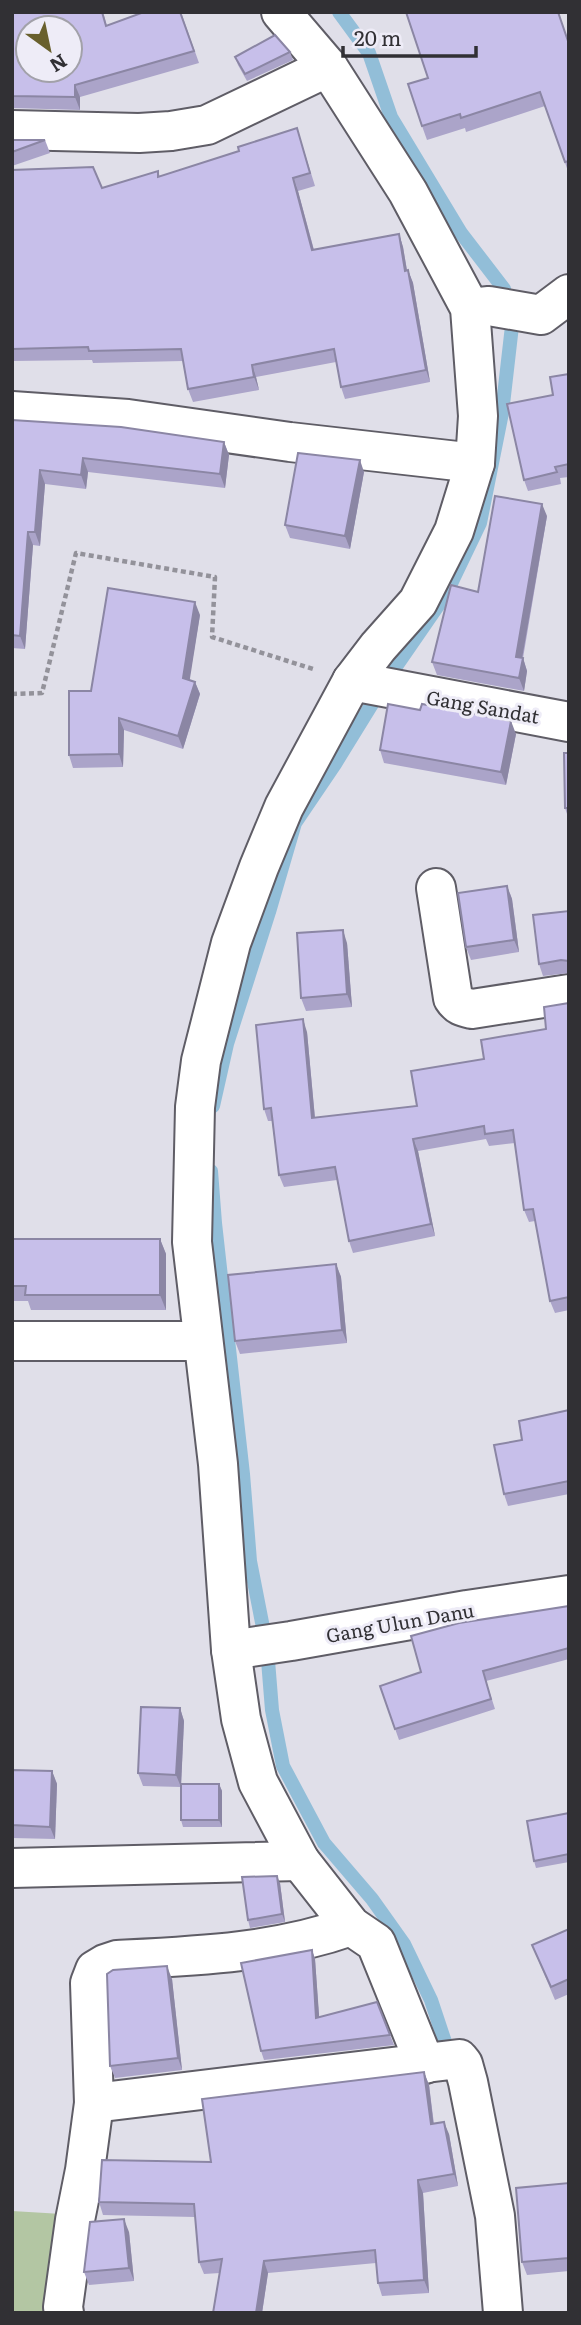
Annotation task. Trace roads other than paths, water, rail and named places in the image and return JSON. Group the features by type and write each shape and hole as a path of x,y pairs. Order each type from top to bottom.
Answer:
{"street":[{"path":"281,12 328,67 480,307 475,463 454,531 418,602 378,647 375,686 284,807 231,943 201,1061 195,1107 192,1241 242,1649 241,1718 258,1782 300,1861 351,1926 376,1943 440,2062"},
{"path":"12,131 139,133 207,125 328,67"},
{"path":"480,307 555,304"},
{"path":"12,411 128,419 289,442 475,463"},
{"name":"Gang Sandat","path":"375,686 569,722"},
{"path":"436,888 456,1003 472,1009 569,994"},
{"path":"12,1341 203,1342"},
{"name":"Gang Ulun Danu","path":"242,1649 467,1609 569,1595"},
{"path":"12,1868 300,1861"},
{"path":"64,2313 75,2220 94,2103 90,1983 96,1970 117,1961 250,1951 318,1938 351,1926"},
{"path":"94,2103 459,2059 463,2064 490,2188 498,2246 502,2313"}],"waterway":[{"path":"213,1106 227,1044 295,823 388,678 446,594 480,523 502,413 512,326 504,289 461,233 391,117 369,53 339,12"},
{"path":"211,1171 250,1561 267,1648 272,1710 283,1766 324,1843 372,1899 404,1944 431,2000 450,2057"}]}
